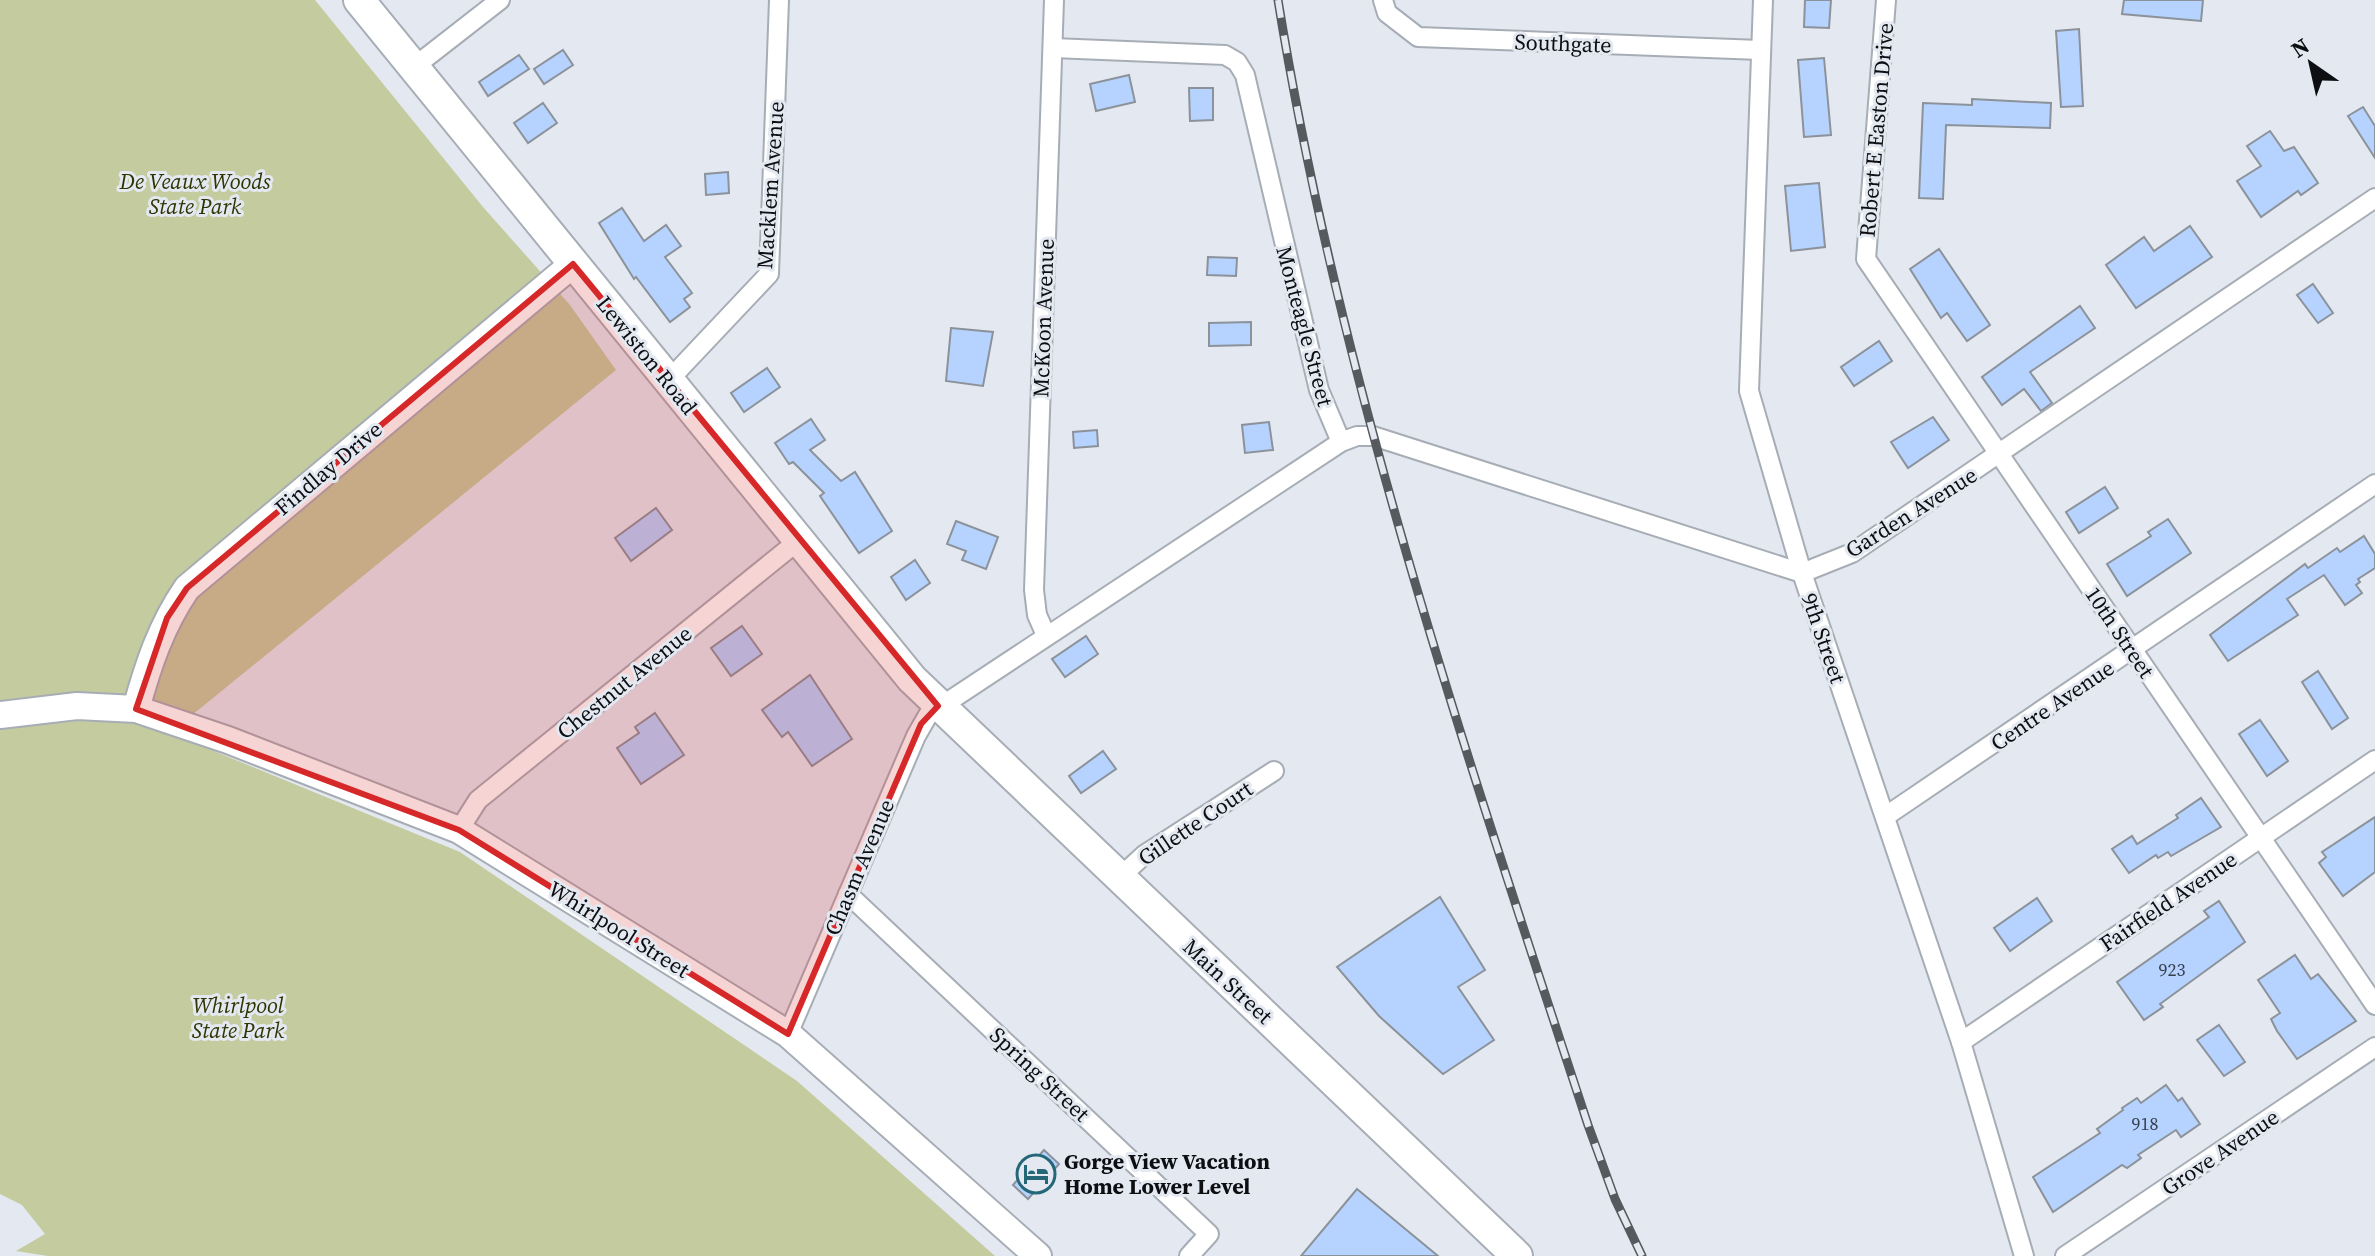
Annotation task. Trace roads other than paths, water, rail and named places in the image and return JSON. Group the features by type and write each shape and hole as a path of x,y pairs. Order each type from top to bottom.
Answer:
{"main road":[{"name":"Lewiston Road","path":"359,0 882,645 938,706"},
{"name":"Main Street","path":"938,706 1517,1256"}],"street":[{"path":"414,67 500,0"},
{"name":"Macklem Avenue","path":"668,381 769,274 779,0"},
{"name":"McKoon Avenue","path":"1046,635 1037,615 1034,590 1054,0"},
{"name":"Southgate","path":"1383,0 1387,13 1418,37 1760,50"},
{"name":"9th Street","path":"1763,0 1749,391 1802,573 1961,1042 2024,1256"},
{"name":"Robert E Easton Drive","path":"1866,259 1886,0"},
{"name":"Monteagle Street","path":"1053,48 1225,55 1237,62 1245,75 1319,390 1341,442"},
{"name":"Garden Avenue","path":"1802,573 1852,553 2375,198"},
{"name":"10th Street","path":"1866,259 2375,1005"},
{"name":"Findlay Drive","path":"136,709 148,664 167,618 187,588 573,264"},
{"path":"938,706 1341,442 1357,436 1373,436 1802,573"},
{"name":"Centre Avenue","path":"1886,816 2375,484"},
{"name":"Chestnut Avenue","path":"459,830 478,800 798,541"},
{"name":"Whirlpool Street","path":"0,715 77,706 136,709 228,740 459,830 788,1034 1038,1256"},
{"name":"Chasm Avenue","path":"788,1034 921,724 938,706"},
{"name":"Fairfield Avenue","path":"1961,1042 2375,760"},
{"name":"Gillette Court","path":"1119,878 1144,855 1274,771"},
{"name":"Spring Street","path":"848,894 1209,1234 1189,1256"},
{"name":"Grove Avenue","path":"2065,1256 2375,1047"}],"railway":[{"path":"1278,0 1304,144 1336,286 1371,428 1411,568 1497,848 1588,1125 1615,1199 1642,1256"}],"place":[{"name":"Gorge View Vacation Home Lower Level","path":"1036,1174"}],"park label":[{"name":"De Veaux Woods State Park","path":"195,194"},
{"name":"Whirlpool State Park","path":"238,1018"}]}
